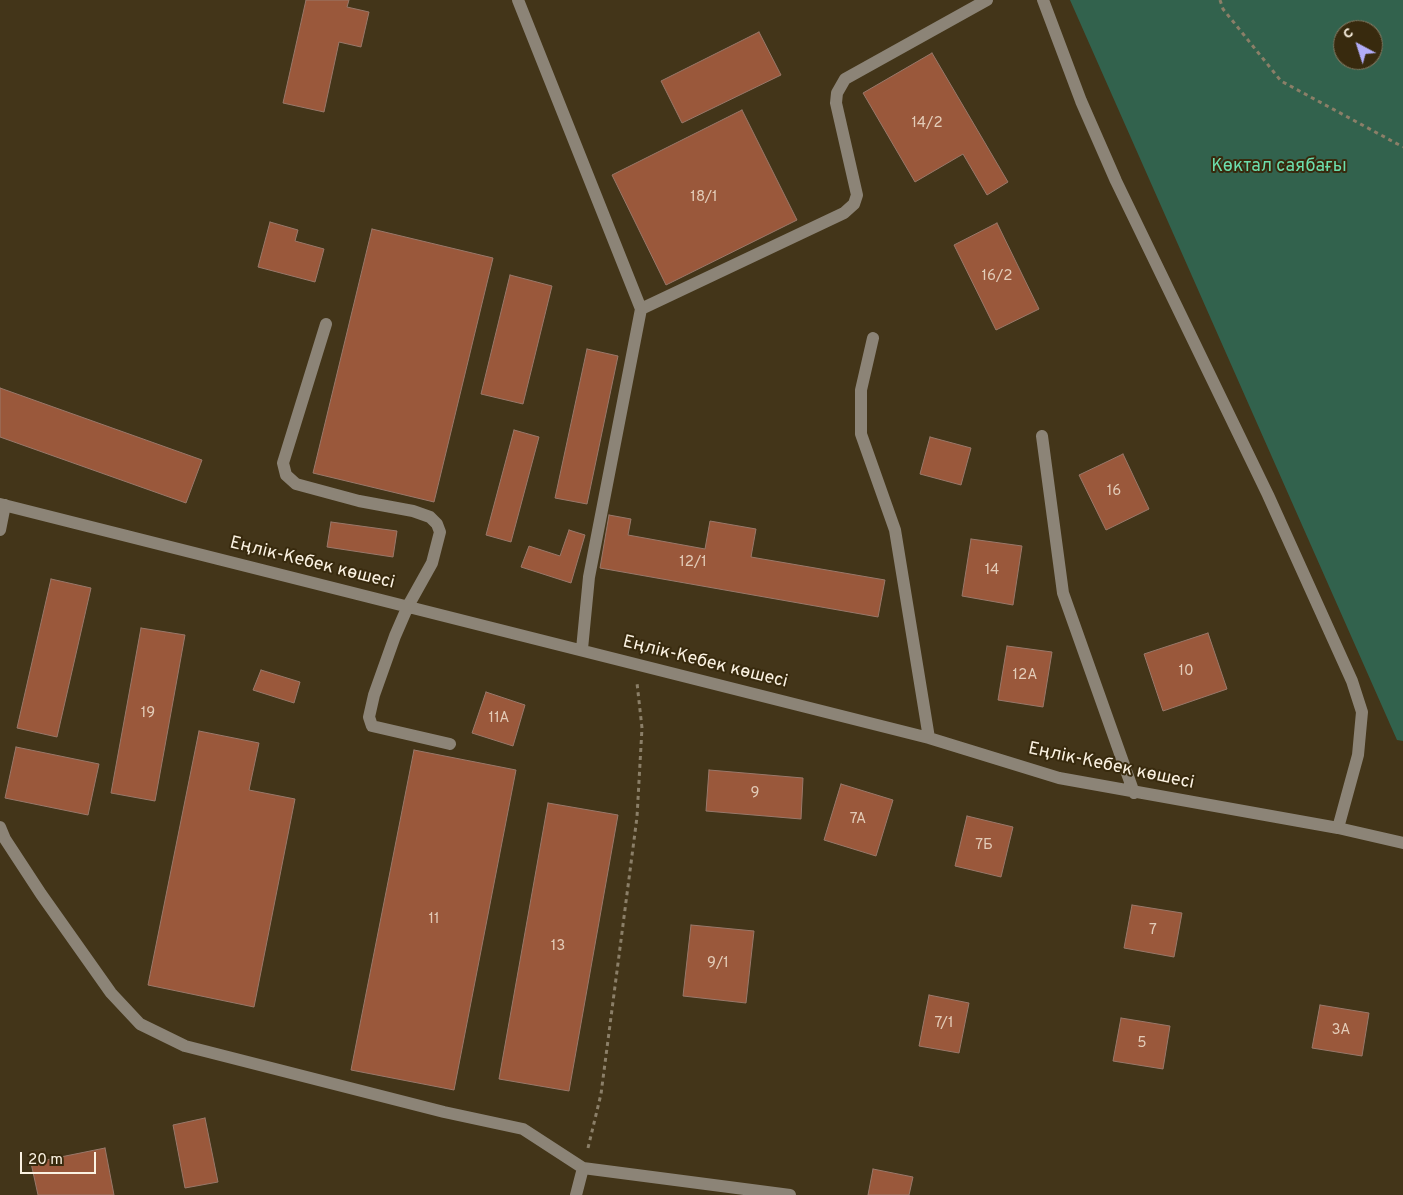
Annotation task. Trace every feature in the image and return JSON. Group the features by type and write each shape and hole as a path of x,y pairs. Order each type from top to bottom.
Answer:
{"street":[{"path":"518,0 641,309 589,577 582,649"},
{"path":"641,309 844,213 854,204 858,195 836,103 837,92 845,79 987,0"},
{"path":"1043,0 1081,101 1116,181 1264,486 1352,681 1362,712 1358,756 1338,828"},
{"path":"326,324 283,463 286,475 296,484 359,501 413,510 430,517 437,524 440,532 432,563 408,606 374,695 370,723 372,726 397,733 450,744"},
{"path":"873,338 861,390 861,434 895,530 929,738"},
{"path":"1042,436 1063,593 1134,793"},
{"path":"0,530 2,504"},
{"name":"Еңлік-Кебек көшесі","path":"2,504 929,738 1059,778 1134,793 1338,828 1403,843"},
{"path":"0,827 5,839 41,894 105,986 140,1024 185,1046 444,1112 523,1129 583,1168 790,1195"},
{"path":"576,1195 583,1168"}],"path":[{"path":"1220,0 1223,9 1281,80 1403,147"},
{"path":"583,1168 601,1094 636,817 642,728 635,663"}],"green space":[{"name":"Көктал саябағы","path":"1070,0 1403,0 1403,741 1397,740"}],"building":[{"path":"306,0 349,0 347,7 369,12 361,47 339,42 324,112 283,103"},
{"path":"759,32 781,75 682,123 661,81"},
{"path":"932,53 1008,182 987,195 963,154 915,182 863,93"},
{"path":"742,110 797,220 666,285 612,175"},
{"path":"270,222 298,230 295,241 324,249 315,282 258,267"},
{"path":"997,223 1039,309 996,330 954,245"},
{"path":"372,229 493,258 434,502 313,473"},
{"path":"510,275 552,286 523,404 481,394"},
{"path":"587,349 618,356 587,504 555,498"},
{"path":"0,388 202,460 186,503 0,437"},
{"path":"514,430 539,437 511,542 486,535"},
{"path":"930,437 971,448 961,485 920,474"},
{"path":"1123,454 1149,509 1106,530 1079,475"},
{"path":"609,515 631,519 628,535 705,549 710,521 756,529 751,557 885,580 878,617 600,568"},
{"path":"331,522 397,531 393,557 327,547"},
{"path":"569,530 585,535 571,583 521,567 529,546 560,556"},
{"path":"971,539 1022,546 1013,605 962,596"},
{"path":"51,579 91,588 57,737 17,728"},
{"path":"141,628 185,635 155,801 111,793"},
{"path":"1208,633 1227,689 1163,711 1144,654"},
{"path":"1007,646 1052,652 1043,707 998,700"},
{"path":"261,670 300,682 294,703 253,690"},
{"path":"486,692 525,705 513,746 472,733"},
{"path":"199,731 259,743 249,790 295,799 254,1007 148,985"},
{"path":"16,747 99,764 88,815 5,798"},
{"path":"414,750 516,770 454,1090 351,1070"},
{"path":"709,770 803,778 801,819 706,811"},
{"path":"841,784 893,800 876,856 824,840"},
{"path":"548,803 618,815 569,1091 499,1079"},
{"path":"967,816 1013,827 1001,877 955,866"},
{"path":"1132,905 1182,913 1174,957 1124,948"},
{"path":"691,925 754,931 746,1003 683,996"},
{"path":"929,995 969,1003 959,1053 919,1046"},
{"path":"1320,1005 1369,1013 1362,1056 1312,1048"},
{"path":"1121,1018 1170,1026 1163,1069 1113,1061"},
{"path":"205,1118 218,1182 185,1188 173,1125"},
{"path":"105,1148 114,1195 38,1195 31,1163"},
{"path":"873,1169 913,1177 909,1195 868,1195"}]}
